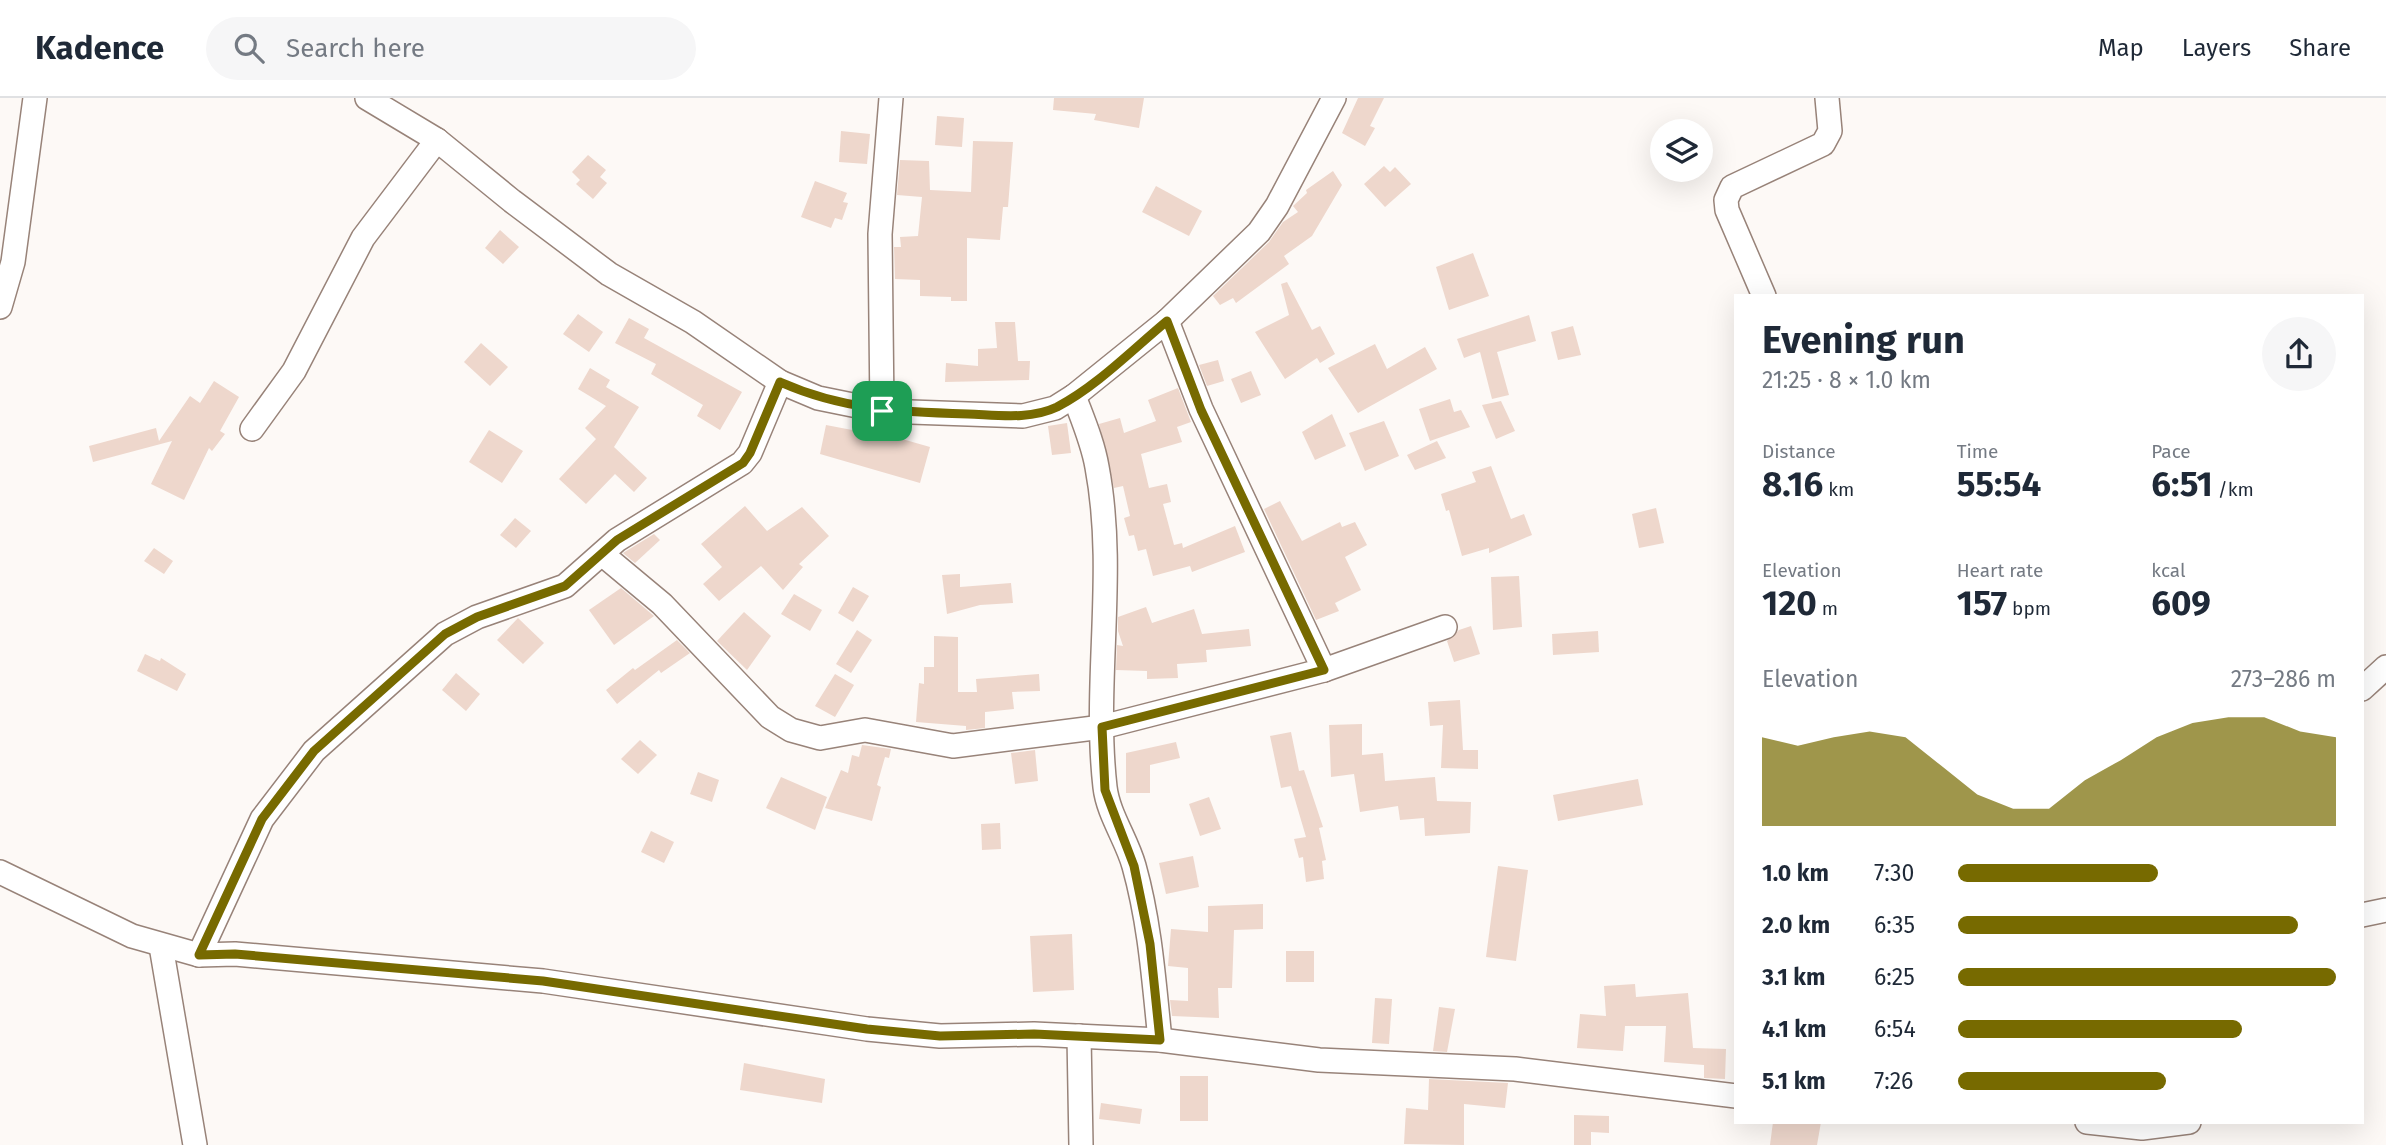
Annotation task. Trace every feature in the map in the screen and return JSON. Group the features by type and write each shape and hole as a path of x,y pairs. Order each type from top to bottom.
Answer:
{"street":[{"path":"0,307 13,262 35,98"},
{"path":"367,98 437,140 609,274 692,322 780,382 818,398 882,411 1023,416 1055,408 1074,396 1167,321 1259,232 1277,206 1334,98"},
{"path":"882,411 880,234 891,98"},
{"path":"1763,294 1727,210 1726,200 1731,187 1823,144 1830,131 1827,98"},
{"path":"252,429 294,372 363,238 437,140"},
{"path":"1167,321 1201,410 1324,670"},
{"path":"199,955 262,819 314,751 445,634 477,617 565,586 617,540 743,463 750,453 780,382"},
{"path":"1074,396 1098,468 1103,523 1105,638 1102,727 1105,790 1134,866 1150,944 1160,1040"},
{"path":"601,554 662,604 770,717 791,730 820,738 864,730 953,746 1102,727 1324,670 1445,627"},
{"path":"2364,686 2386,667"},
{"path":"0,872 132,936 199,955 235,954 543,981 879,1030 940,1036 1160,1040 1319,1060 1515,1069 1734,1096"},
{"path":"2364,915 2386,910"},
{"path":"161,946 195,1145"},
{"path":"1079,1037 1081,1145"},
{"path":"2095,1124 2142,1136 2182,1124"}],"building":[{"path":"1054,98 1144,98 1139,128 1094,120 1096,114 1053,110"},
{"path":"1358,98 1384,98 1370,126 1375,128 1365,146 1342,133"},
{"path":"937,116 964,118 962,147 935,145"},
{"path":"841,131 870,134 867,164 839,162"},
{"path":"973,141 1013,142 1008,207 1003,207 1000,240 967,238 967,301 951,301 951,297 920,296 920,280 895,279 894,247 901,247 900,237 918,236 922,197 897,195 900,160 929,161 930,190 971,192"},
{"path":"588,155 606,170 600,177 607,183 593,199 576,184 580,180 572,172"},
{"path":"1384,166 1390,172 1395,167 1411,184 1385,207 1364,184"},
{"path":"1333,171 1342,185 1312,236 1284,256 1289,264 1236,303 1233,298 1220,305 1213,296 1269,242 1283,222 1298,212 1293,206 1307,193 1306,190"},
{"path":"815,181 847,193 843,202 848,203 842,220 835,218 831,228 801,217"},
{"path":"1156,186 1202,211 1189,236 1142,212"},
{"path":"500,230 519,247 503,264 485,248"},
{"path":"1473,253 1489,296 1449,310 1436,267"},
{"path":"1287,282 1312,330 1320,326 1335,354 1320,363 1317,358 1285,379 1255,332 1289,315 1281,284"},
{"path":"578,314 603,332 589,352 563,334"},
{"path":"1529,315 1536,341 1497,352 1509,395 1492,399 1480,352 1464,358 1457,339"},
{"path":"629,318 649,329 644,338 742,392 720,430 697,416 703,405 651,374 656,364 615,343"},
{"path":"995,322 1015,322 1018,361 1030,361 1029,380 945,382 946,363 978,366 978,349 997,348"},
{"path":"1573,326 1581,355 1558,360 1551,332"},
{"path":"481,343 508,367 490,386 464,362"},
{"path":"1375,344 1387,369 1425,347 1437,369 1358,413 1328,368"},
{"path":"1218,360 1224,381 1207,386 1199,365"},
{"path":"590,368 610,380 606,387 639,407 614,447 647,478 634,492 615,474 586,504 559,479 596,439 585,428 606,406 578,389"},
{"path":"1251,371 1261,395 1241,403 1231,379"},
{"path":"214,381 239,397 220,431 225,434 212,451 209,448 184,500 151,484 172,441 93,462 89,446 156,428 159,441 190,396 200,403"},
{"path":"1178,388 1191,422 1177,427 1182,442 1141,454 1149,488 1167,484 1171,502 1163,504 1174,545 1182,543 1183,548 1235,526 1245,552 1192,572 1190,566 1153,576 1146,549 1138,551 1134,535 1129,536 1124,518 1130,516 1123,486 1114,488 1099,424 1120,418 1124,433 1156,421 1148,400"},
{"path":"1450,399 1454,412 1461,410 1470,427 1430,441 1419,409"},
{"path":"1501,401 1515,431 1496,439 1482,405"},
{"path":"1332,414 1346,446 1315,460 1302,432"},
{"path":"1384,421 1399,456 1365,471 1349,433"},
{"path":"1067,423 1071,453 1052,455 1048,426"},
{"path":"826,425 873,434 874,431 930,447 920,483 820,454"},
{"path":"489,430 523,451 502,483 469,462"},
{"path":"1437,441 1446,458 1415,470 1407,455"},
{"path":"1491,466 1511,519 1524,514 1532,535 1489,553 1489,548 1462,556 1449,510 1446,511 1441,494 1476,482 1472,472"},
{"path":"1280,501 1302,541 1340,522 1342,527 1355,522 1367,545 1345,557 1361,590 1335,603 1339,611 1316,620 1264,509"},
{"path":"745,506 767,531 802,507 829,536 799,564 803,567 783,590 761,566 719,601 703,584 722,567 701,544"},
{"path":"1656,508 1664,543 1639,548 1632,514"},
{"path":"515,518 531,531 516,548 500,535"},
{"path":"654,534 660,540 635,563 623,553"},
{"path":"154,548 173,561 164,574 144,561"},
{"path":"960,574 960,587 1011,583 1013,603 980,605 947,614 942,575"},
{"path":"1519,576 1522,627 1493,630 1491,577"},
{"path":"853,587 869,596 853,622 838,613"},
{"path":"621,588 654,616 614,645 589,610"},
{"path":"794,594 822,610 810,631 781,614"},
{"path":"1146,607 1152,623 1194,609 1202,634 1249,629 1251,646 1206,650 1207,662 1177,664 1178,678 1147,679 1147,671 1116,670 1117,645 1123,646 1118,631 1118,617"},
{"path":"744,612 771,636 747,670 717,641"},
{"path":"518,618 544,643 523,664 497,640"},
{"path":"1471,626 1480,654 1454,662 1447,641 1459,630"},
{"path":"857,630 872,640 851,673 836,664"},
{"path":"1598,631 1599,652 1553,655 1552,634"},
{"path":"934,636 958,637 958,692 977,692 976,679 1039,674 1040,691 1012,692 1014,709 985,712 985,728 966,730 966,726 916,722 919,683 924,684 924,667 934,667"},
{"path":"677,640 690,653 661,673 659,670 617,704 606,690 633,668 635,670"},
{"path":"145,654 160,661 161,658 186,674 177,691 137,671"},
{"path":"456,673 480,694 466,711 442,690"},
{"path":"835,674 854,685 835,717 815,706"},
{"path":"1460,700 1463,750 1478,750 1478,769 1441,768 1443,725 1430,726 1428,702"},
{"path":"1362,724 1362,755 1383,753 1385,781 1435,777 1437,801 1471,802 1470,833 1425,836 1424,818 1400,820 1398,806 1360,812 1354,774 1331,777 1329,725"},
{"path":"1291,732 1299,771 1304,770 1323,827 1319,828 1326,860 1322,861 1324,879 1306,882 1303,857 1299,858 1294,839 1306,837 1291,786 1281,788 1270,736"},
{"path":"640,740 657,755 638,774 621,759"},
{"path":"1176,742 1180,758 1150,765 1150,793 1126,793 1126,753"},
{"path":"862,745 891,749 889,758 885,757 877,785 881,787 872,821 825,808 841,770 848,773 852,755 859,757"},
{"path":"1035,750 1038,781 1015,784 1011,753"},
{"path":"698,772 719,780 712,802 690,794"},
{"path":"781,777 827,797 815,830 766,808"},
{"path":"1638,779 1643,805 1558,821 1553,795"},
{"path":"1209,797 1221,829 1200,836 1189,804"},
{"path":"1000,823 1001,849 982,850 981,824"},
{"path":"651,831 674,842 664,863 641,852"},
{"path":"1193,856 1199,887 1166,894 1159,863"},
{"path":"1498,866 1528,870 1516,961 1486,957"},
{"path":"1263,904 1263,929 1234,930 1232,988 1218,988 1219,1018 1172,1016 1170,1000 1188,1001 1188,968 1168,966 1171,929 1208,932 1208,906"},
{"path":"1072,934 1074,990 1033,992 1030,936"},
{"path":"1286,951 1314,951 1314,982 1286,982"},
{"path":"1635,984 1636,997 1688,993 1693,1048 1726,1049 1725,1079 1704,1078 1704,1065 1664,1062 1666,1026 1625,1026 1623,1051 1577,1048 1580,1014 1606,1016 1604,986"},
{"path":"1375,998 1392,999 1389,1044 1372,1043"},
{"path":"1439,1007 1455,1009 1447,1052 1433,1051"},
{"path":"744,1063 825,1079 822,1103 740,1090"},
{"path":"1180,1076 1208,1076 1208,1121 1180,1121"},
{"path":"1429,1079 1508,1083 1505,1108 1464,1104 1464,1145 1404,1144 1406,1108 1428,1110"},
{"path":"1101,1103 1142,1109 1140,1124 1099,1119"},
{"path":"1574,1115 1609,1116 1609,1133 1591,1132 1591,1145 1574,1145"},
{"path":"1773,1124 1821,1124 1817,1145 1770,1145"}],"route":[{"path":"1167,321 1201,410 1324,670 1102,727 1105,790 1134,866 1150,944 1160,1040 1034,1034 940,1036 867,1029 543,981 276,957 199,955 262,819 314,751 445,634 477,617 565,586 617,540 743,463 750,453 780,382 818,398 882,411 1023,416 1055,408 1074,396 1167,321"}]}
